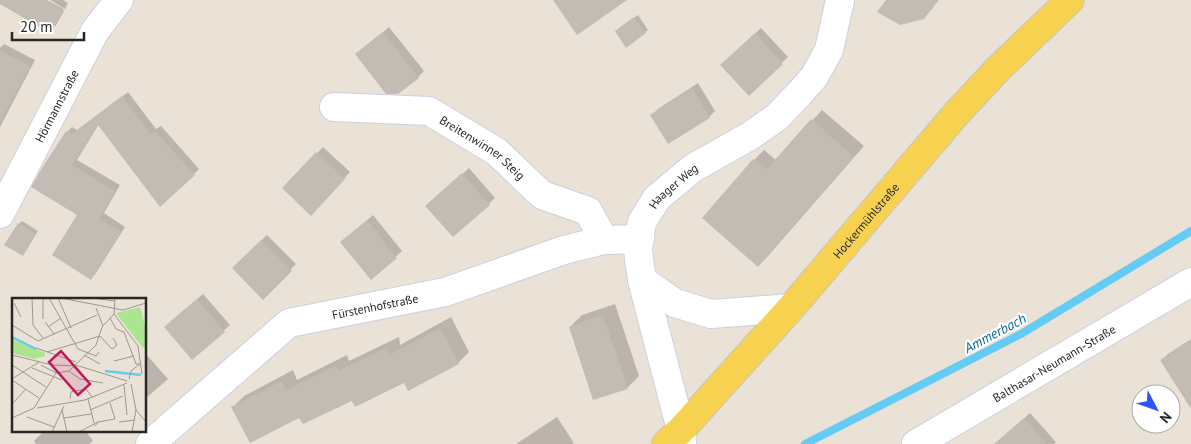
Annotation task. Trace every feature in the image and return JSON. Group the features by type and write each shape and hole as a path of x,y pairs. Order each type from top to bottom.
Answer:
{"main road":[{"name":"Hockermühlstraße","path":"676,439 791,308 956,114 998,69 1070,0"}],"street":[{"name":"Hörmannstraße","path":"0,214 95,31 118,0"},
{"name":"Haager Weg","path":"676,439 638,259 642,222 657,198 694,168 750,136 777,116 814,77 830,50 840,0"},
{"name":"Breitenwinner Steig","path":"334,107 429,111 497,152 542,195 588,211 604,240"},
{"name":"Fürstenhofstraße","path":"150,444 289,323 445,292 564,250 604,240 640,239"},
{"path":"642,280 675,302 712,314 791,308"},
{"name":"Balthasar-Neumann-Straße","path":"916,444 1191,282"}],"building":[{"path":"0,0 47,0 64,9 50,33 0,4"},
{"path":"553,0 627,0 577,35"},
{"path":"886,0 939,0 924,19 900,25 877,12"},
{"path":"634,17 646,33 626,48 615,31"},
{"path":"383,32 419,78 398,94 386,94 355,54"},
{"path":"755,33 783,64 749,96 720,65"},
{"path":"0,51 30,66 0,123"},
{"path":"692,88 710,118 668,144 650,115"},
{"path":"122,96 150,134 155,131 195,175 160,207 98,125 72,165 115,191 99,219 121,232 91,280 52,255 77,215 31,187 66,131 71,135"},
{"path":"811,119 854,157 758,267 702,218 753,159 766,170"},
{"path":"316,152 345,179 311,216 282,188"},
{"path":"462,173 490,205 453,237 425,206"},
{"path":"367,220 397,258 371,280 340,242"},
{"path":"18,223 36,234 23,256 4,245"},
{"path":"261,240 292,271 263,300 232,268"},
{"path":"197,299 225,332 192,360 164,327"},
{"path":"603,315 628,389 593,400 569,327"},
{"path":"440,328 459,364 408,391 404,383 355,407 352,401 303,424 299,418 250,443 231,407 282,381 286,390 336,366 338,371 388,347 389,355"},
{"path":"1191,340 1191,409 1181,393 1181,384 1175,384 1160,360"},
{"path":"1024,418 1047,444 994,444"}],"waterway":[{"name":"Ammerbach","path":"805,444 1021,334 1191,231"}]}
